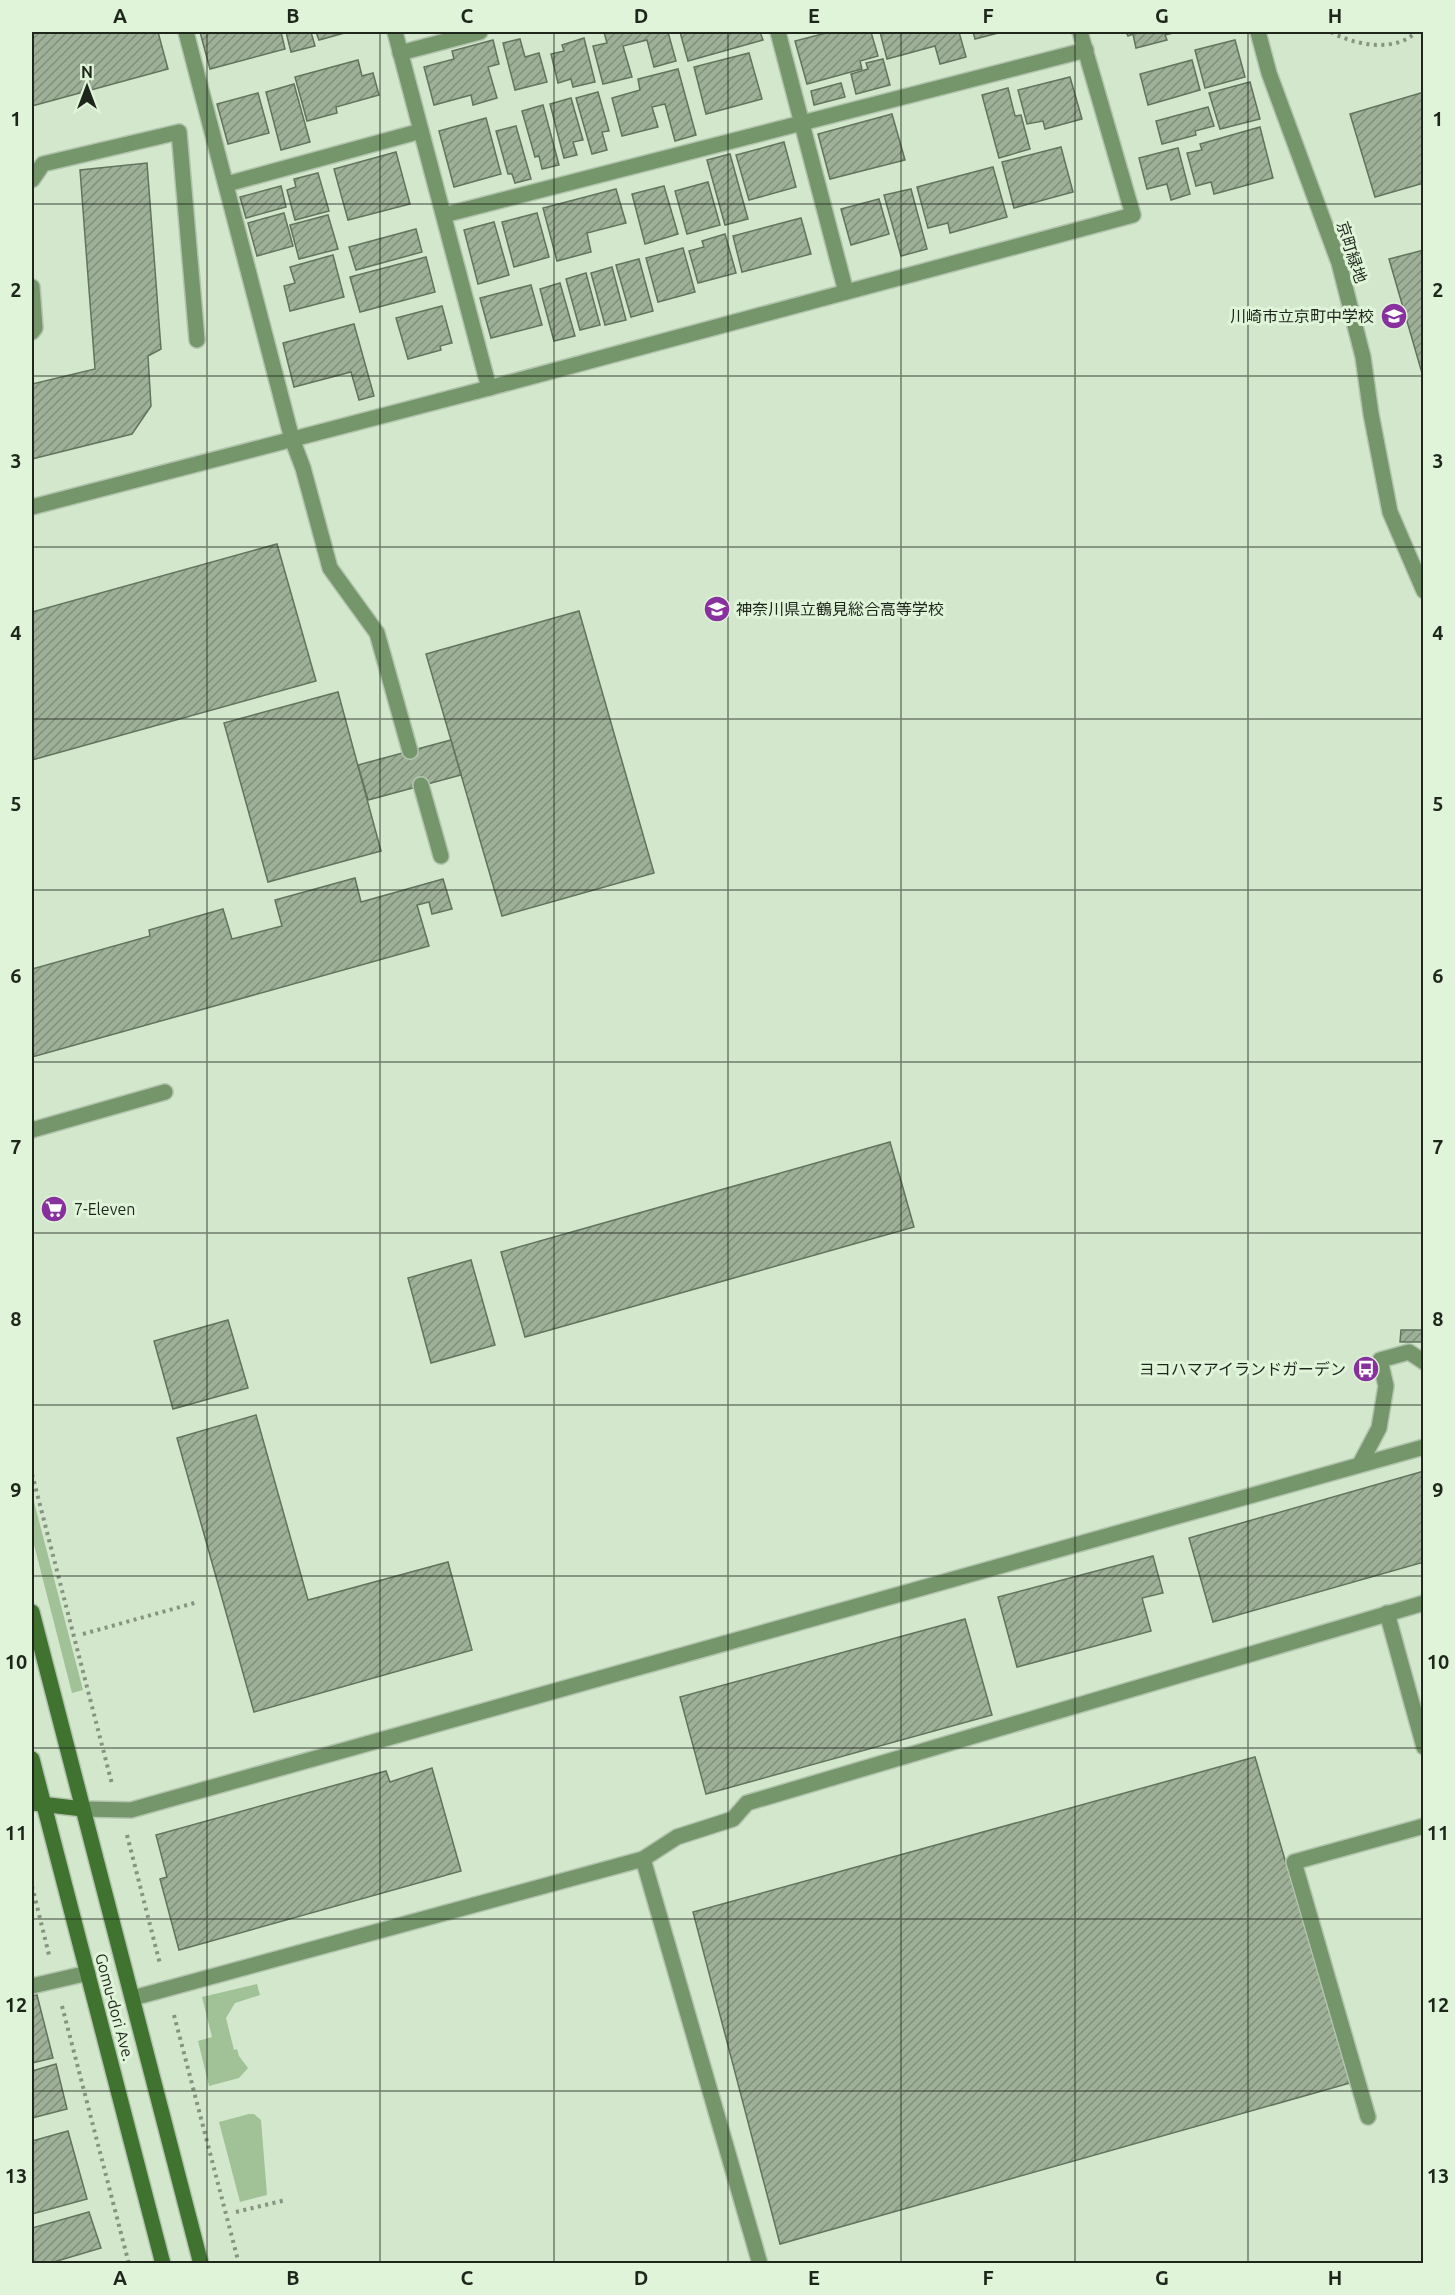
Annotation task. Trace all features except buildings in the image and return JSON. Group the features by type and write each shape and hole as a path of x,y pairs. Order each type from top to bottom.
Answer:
{"street":[{"path":"186,32 292,439 303,468 330,568 377,633 410,751"},
{"path":"394,32 489,388"},
{"path":"400,53 480,32"},
{"path":"778,32 846,292"},
{"path":"32,507 489,388 1133,215 1080,32"},
{"name":"京町緑地","path":"1258,32 1269,73 1340,264 1363,357 1371,414 1390,512 1424,591"},
{"path":"444,215 1086,50"},
{"path":"227,184 421,131"},
{"path":"32,180 43,164 179,132 197,340"},
{"path":"32,287 36,328 32,332"},
{"path":"421,785 441,856"},
{"path":"32,1130 165,1092"},
{"path":"1360,1464 1379,1428 1386,1386 1380,1360 1409,1352 1424,1362"},
{"path":"37,1804 82,1809 130,1810 1424,1447"},
{"path":"133,1998 643,1859 677,1837 733,1819 747,1803 1424,1603"},
{"path":"32,1612 82,1809"},
{"path":"1387,1613 1424,1747"},
{"name":"Gomu-dori Ave.","path":"32,1759 37,1804 88,1973 163,2264"},
{"name":"Gomu-dori Ave.","path":"82,1809 201,2264"},
{"path":"1368,2117 1294,1862 1424,1826"},
{"path":"643,1859 760,2264"},
{"path":"32,1986 88,1973"}],"path":[{"path":"1331,32 1340,37 1364,43 1391,45 1416,32"},
{"path":"32,1474 113,1790"},
{"path":"83,1634 198,1602"},
{"path":"129,1842 239,2264"},
{"path":"32,1886 129,2264"},
{"path":"236,2212 286,2199"}],"green space":[{"path":"32,1494 83,1690 72,1693 32,1537"},
{"path":"257,1984 260,1995 235,2003 226,2018 234,2050 237,2049 248,2068 239,2078 209,2086 198,2041 212,2037 202,1997"},
{"path":"254,2114 261,2120 267,2195 240,2202 219,2122"}],"place":[{"name":"川崎市立京町中学校","path":"1394,316"},
{"name":"神奈川県立鶴見総合高等学校","path":"717,609"},
{"name":"7-Eleven","path":"54,1209"},
{"name":"ヨコハマアイランドガーデン","path":"1366,1369"}]}
